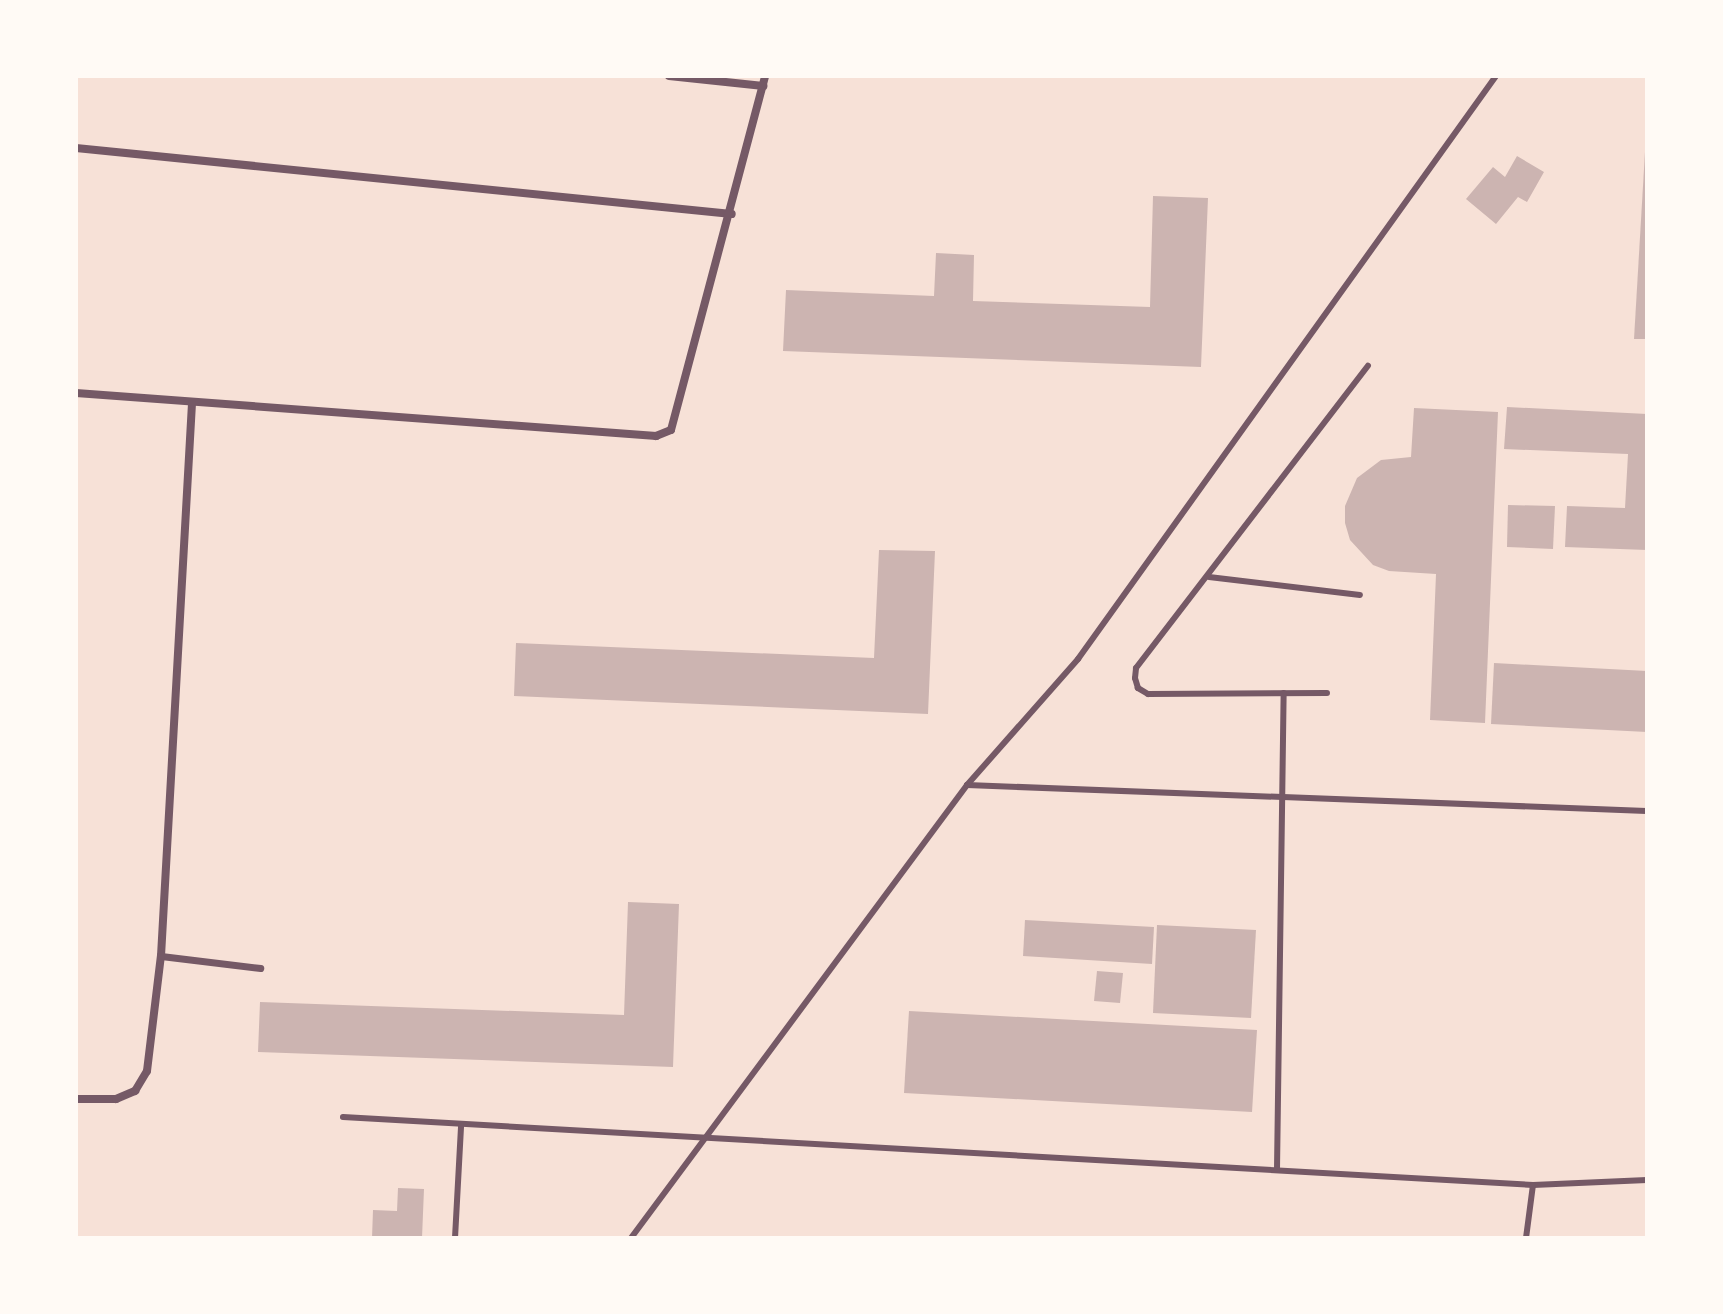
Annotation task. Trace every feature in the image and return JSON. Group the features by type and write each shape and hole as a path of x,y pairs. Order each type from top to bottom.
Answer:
{"street":[{"path":"76,393 656,436 671,430 679,413 764,81 669,76"},
{"path":"76,148 732,214"},
{"path":"76,1099 116,1099 135,1091 147,1071 161,956 192,403"},
{"path":"161,956 260,968"}],"lane":[{"path":"631,1238 967,785 1078,659 1496,76"},
{"path":"1327,693 1148,694 1138,688 1136,668 1209,577 1368,366"},
{"path":"1209,577 1360,595"},
{"path":"1277,1169 1285,797 1284,693"},
{"path":"967,785 1647,811"},
{"path":"343,1117 1533,1185 1647,1180"},
{"path":"455,1238 461,1126"},
{"path":"1526,1238 1533,1185"}],"building":[{"path":"1645,152 1647,339 1634,339"},
{"path":"1517,156 1544,172 1527,202 1518,197 1496,224 1466,199 1493,167 1505,177"},
{"path":"1153,196 1208,198 1201,367 783,351 786,290 934,296 936,253 974,255 973,301 1150,307"},
{"path":"1507,407 1647,414 1647,550 1565,547 1567,506 1625,508 1628,454 1504,449"},
{"path":"1414,408 1498,412 1485,723 1430,720 1436,574 1389,571 1373,565 1350,540 1345,523 1345,506 1357,478 1381,460 1411,457"},
{"path":"1508,505 1555,506 1553,549 1507,547"},
{"path":"879,550 935,551 928,714 514,696 516,643 874,658"},
{"path":"1494,663 1647,671 1647,732 1491,724"},
{"path":"628,902 679,904 673,1067 258,1052 260,1002 624,1015"},
{"path":"1025,920 1154,927 1152,964 1023,956"},
{"path":"1157,925 1256,930 1251,1018 1153,1013"},
{"path":"1097,971 1123,973 1120,1003 1094,1001"},
{"path":"909,1011 1257,1030 1252,1112 904,1093"},
{"path":"398,1188 424,1189 422,1238 372,1238 373,1210 397,1211"}]}
